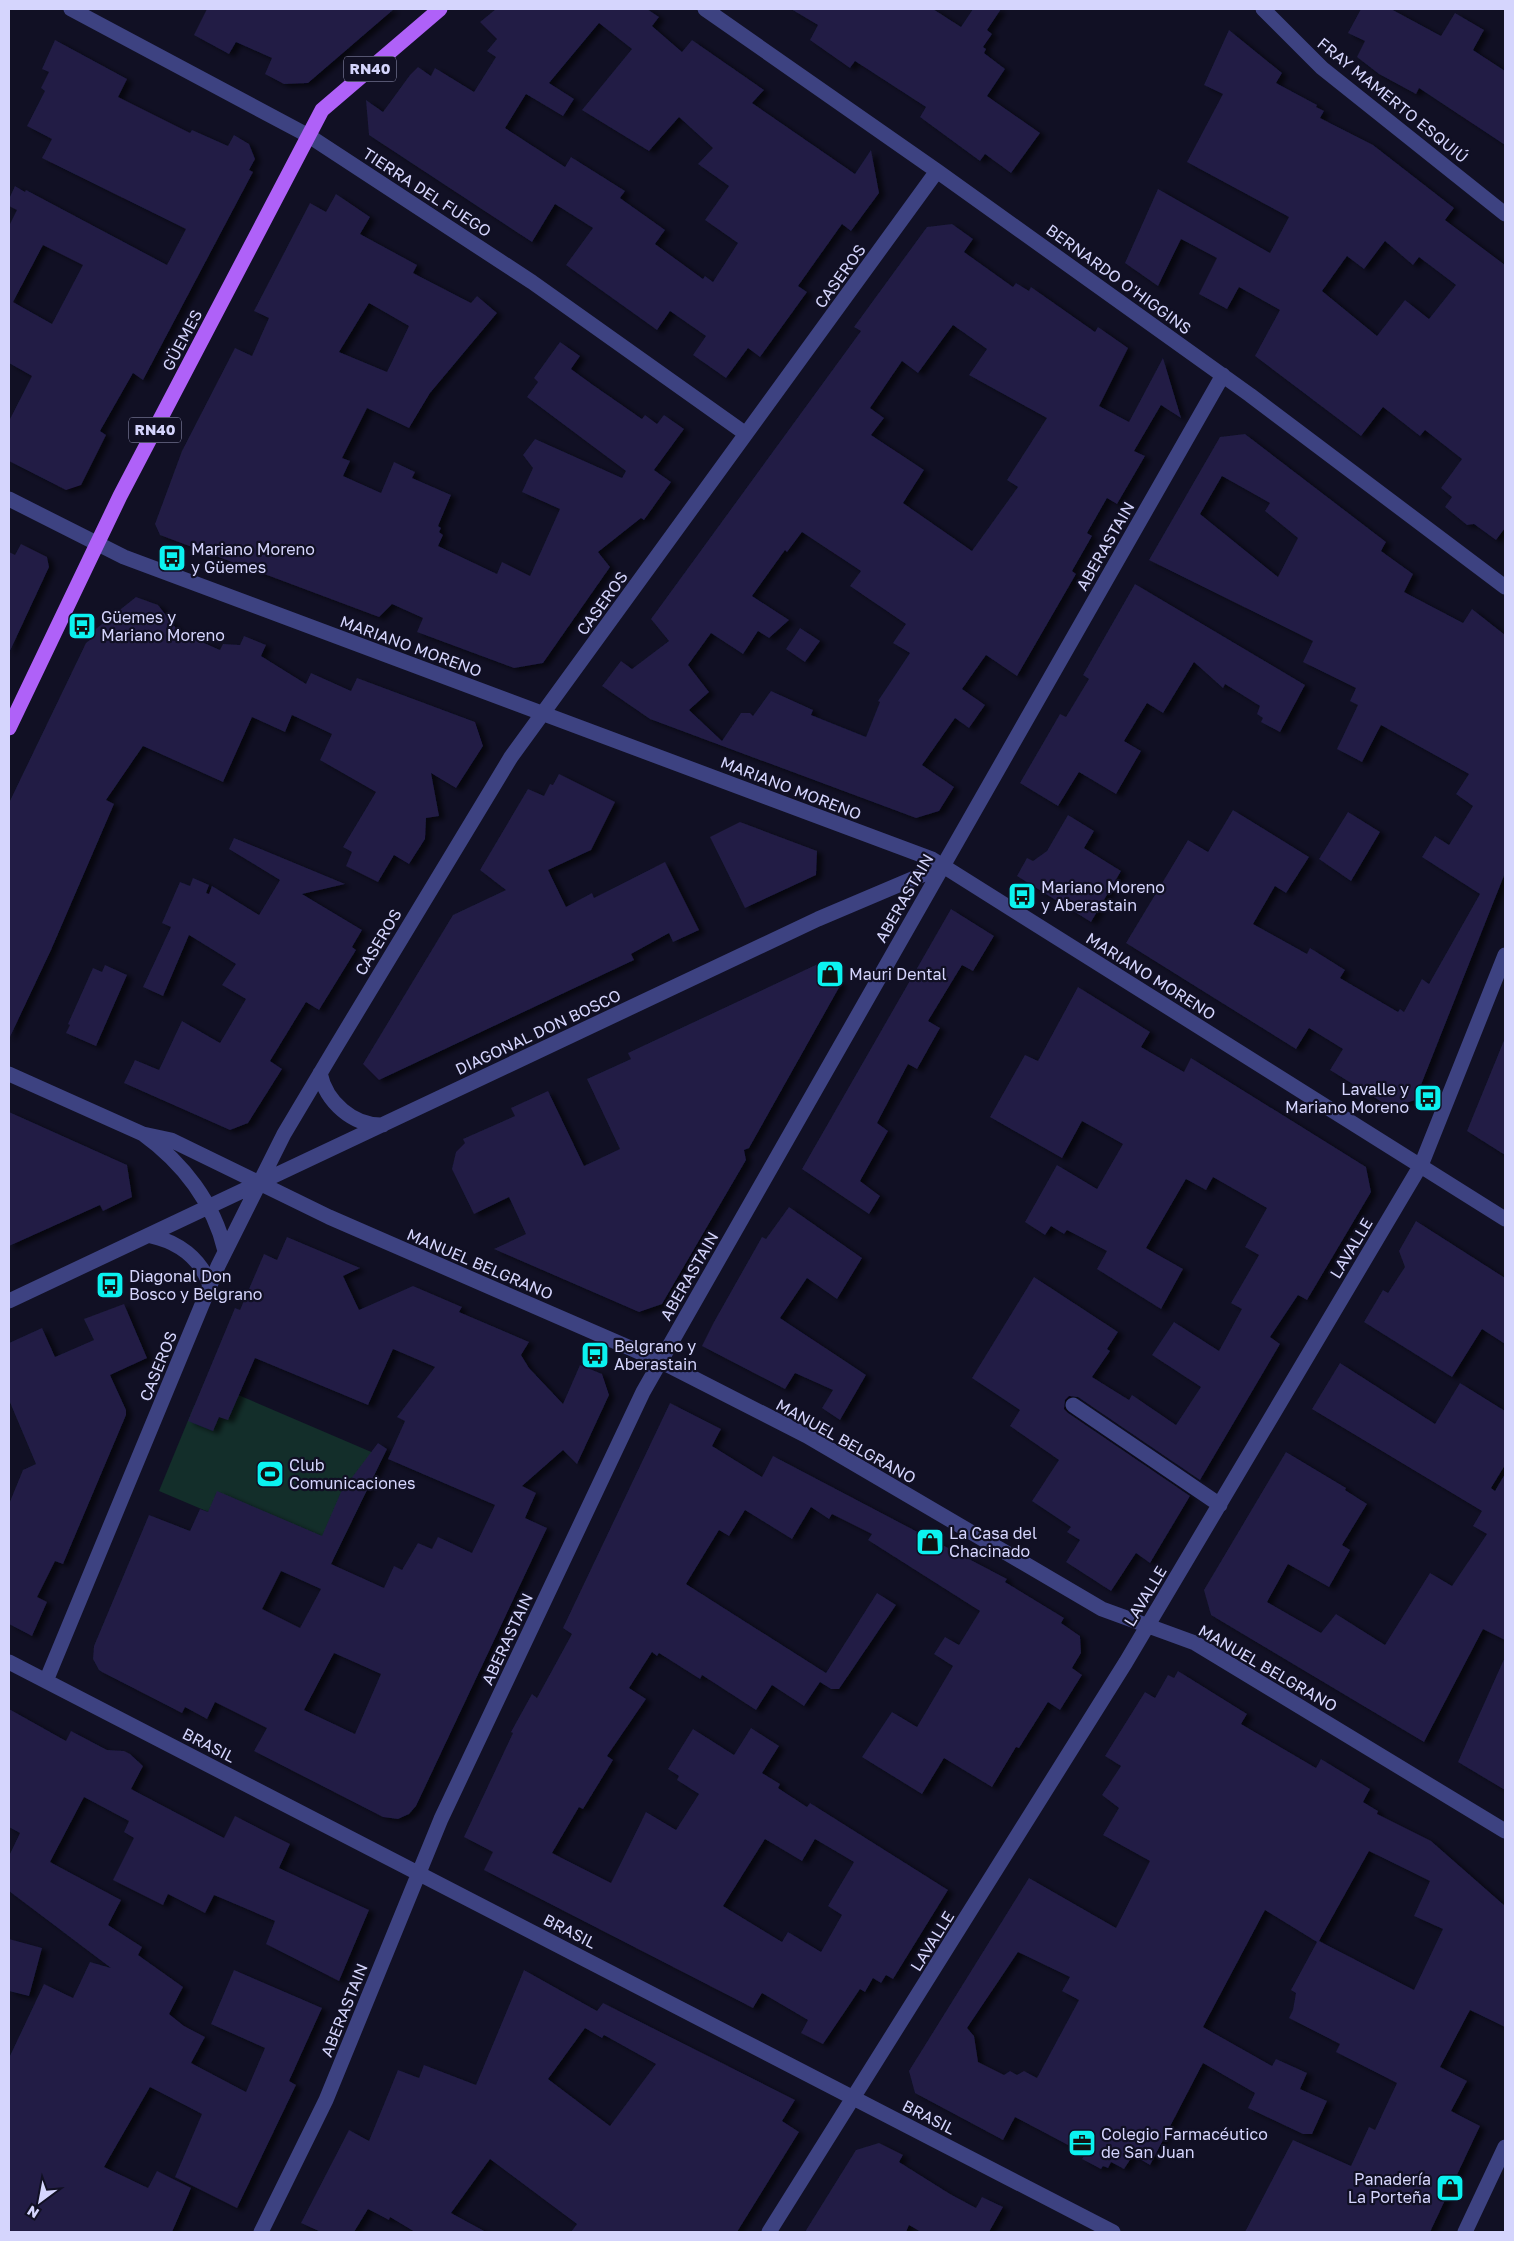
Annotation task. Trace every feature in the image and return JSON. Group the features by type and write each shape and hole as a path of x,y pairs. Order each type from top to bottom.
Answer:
{"main road":[{"name":"GÜEMES","path":"9,728 97,544 322,110 440,9"}],"street":[{"name":"TIERRA DEL FUEGO","path":"71,9 308,136 532,282 746,434"},
{"name":"BERNARDO O'HIGGINS","path":"705,9 938,171 1223,375 1505,587"},
{"name":"FRAY MAMERTO ESQUIÚ","path":"1263,9 1322,68 1505,214"},
{"name":"CASEROS","path":"46,1681 225,1251 284,1134 320,1073 506,766 938,171"},
{"name":"ABERASTAIN","path":"261,2232 326,2100 441,1819 643,1392 1223,375"},
{"name":"MARIANO MORENO","path":"9,499 97,544 148,566 932,859 1505,1219"},
{"name":"DIAGONAL DON BOSCO","path":"9,1301 151,1236 260,1182 818,919 943,866"},
{"name":"LAVALLE","path":"769,2232 855,2098 1148,1626 1421,1166 1505,954"},
{"path":"320,1073 326,1091 342,1110 364,1122 384,1125"},
{"name":"MANUEL BELGRANO","path":"9,1074 143,1134 172,1140 330,1217 660,1361 807,1436 1102,1609 1195,1643 1505,1831"},
{"name":"MANUEL BELGRANO","path":"143,1134 179,1165 197,1188 209,1207 225,1251"},
{"path":"151,1236 172,1242 190,1255 198,1263 210,1285"},
{"path":"1073,1405 1220,1504"},
{"name":"BRASIL","path":"9,1662 1113,2232"},
{"path":"1465,2232 1505,2147"}],"green space":[{"name":"Club Comunicaciones","path":"222,1388 383,1457 331,1564 159,1491 194,1406"}],"building":[{"path":"207,9 394,9 308,83 284,84 265,74 272,58 236,42 229,54 194,35"},
{"path":"496,9 647,9 659,17 652,26 682,52 692,40 764,90 752,103 855,174 871,150 879,193 851,231 842,224 798,286 807,292 760,357 748,348 726,378 693,355 706,336 670,311 657,330 566,265 593,228 555,204 532,242 369,135 366,100 383,112 418,67 431,76 435,68 474,92 496,57 487,51 497,39 480,22","holes":["599,23 632,49 582,110 649,151 679,117 713,148 698,164 729,186 705,220 738,243 713,282 705,276 703,279 655,244 665,230 620,198 625,191 571,157 565,167 505,128 526,94 563,116 574,99 549,83"]},
{"path":"791,9 933,9 961,27 973,9 1001,9 987,30 992,34 983,47 986,49 984,53 1005,69 987,96 1040,133 1011,173 985,154 980,161 920,117 926,107 855,61 850,68 810,40 818,25"},
{"path":"1361,9 1391,9 1441,36 1455,13 1484,30 1473,50 1505,71 1505,145 1419,88 1416,94 1379,74 1357,57 1365,41 1348,33"},
{"path":"1229,30 1282,73 1276,83 1317,105 1316,107 1324,111 1320,118 1373,145 1454,208 1445,220 1505,265 1505,528 1496,540 1474,524 1467,525 1445,507 1452,497 1441,488 1462,459 1425,430 1420,436 1383,407 1361,436 1255,356 1280,310 1239,287 1227,309 1199,294 1217,258 1181,239 1158,286 1125,263 1158,189 1270,253 1289,217 1187,162 1223,94 1204,85","holes":["1385,241 1413,265 1419,257 1456,285 1429,319 1405,300 1377,336 1322,291 1347,256 1364,269"]},
{"path":"55,40 127,79 118,97 190,133 192,130 228,146 234,135 249,144 255,159 249,170 253,172 143,380 133,373 100,431 106,435 81,485 66,490 9,461 9,421 32,376 9,363 9,226 17,210 9,206 9,199 15,186 25,192 26,190 167,265 186,229 42,158 52,139 27,126 45,91 41,88 49,72 42,69","holes":["43,245 83,265 52,324 13,302"]},
{"path":"336,194 370,217 360,234 417,265 413,273 471,303 477,296 497,313 430,393 409,428 367,408 342,458 350,461 343,476 381,493 394,462 415,472 412,478 451,495 438,526 441,528 439,532 443,535 438,546 497,574 502,562 530,576 560,509 522,492 533,468 523,455 535,439 622,478 626,471 527,397 538,382 534,378 560,342 580,356 571,369 593,385 642,419 645,415 657,424 664,415 684,429 654,470 671,482 644,520 641,518 598,552 610,567 543,663 514,668 417,632 423,618 392,604 379,617 160,535 155,524 182,451 235,348 252,356 269,318 254,311 310,203 326,212","holes":["369,303 409,326 387,372 339,352"]},
{"path":"952,224 973,239 964,252 1013,287 1016,283 1029,291 1031,287 1095,332 1098,327 1128,348 1099,406 1129,422 1163,358 1181,418 1161,405 1134,451 1145,456 1117,504 1107,498 1087,533 1092,536 1072,571 1076,574 1017,676 986,655 962,689 985,705 969,728 955,718 922,765 954,787 939,811 916,818 650,719 602,686 621,661 632,669 669,641 651,619 861,331 854,327 927,227","holes":["953,325 987,349 969,375 1047,418 1007,480 1018,487 972,551 903,503 924,470 871,435 884,418 870,408 902,361 918,373","802,532 861,571 850,586 906,624 893,643 910,653 878,701 880,702 866,737 811,715 813,710 771,691 753,716 750,713 741,713 722,741 689,710 709,692 688,665 711,633 743,654 758,631 769,638 789,620 752,596 785,550 787,552"]},
{"path":"1245,434 1386,542 1381,551 1413,574 1404,592 1463,623 1472,609 1505,635 1505,873 1415,1100 1394,1107 1390,1107 1330,1070 1343,1049 1309,1028 1296,1049 1126,943 1188,840 1208,852 1233,810 1309,857 1286,893 1275,886 1253,924 1307,954 1310,948 1345,970 1340,978 1398,1012 1400,1009 1404,1012 1422,979 1429,984 1480,894 1422,857 1435,836 1449,845 1473,806 1456,794 1469,774 1381,725 1362,762 1337,749 1358,705 1350,701 1356,688 1303,662 1313,641 1149,560 1220,437","holes":["1222,476 1270,503 1265,511 1298,538 1278,577 1200,514"]},
{"path":"21,544 47,557 49,567 9,653 9,552 15,555"},
{"path":"1135,584 1305,685 1280,732 1261,722 1263,718 1257,714 1260,706 1225,684 1223,688 1194,662 1163,713 1147,703 1124,741 1141,751 1116,794 1079,772 1058,806 1020,783 1060,714 1066,717 1089,679 1083,675"},
{"path":"136,597 158,605 179,632 220,650 223,644 240,645 244,636 266,645 261,656 306,684 311,673 351,691 357,678 475,722 483,746 456,788 431,773 439,816 426,818 425,839 409,864 394,855 378,882 346,866 352,852 343,847 376,792 320,760 332,734 292,715 285,732 252,717 223,782 143,746 106,800 114,804 51,950 9,1039 9,803 86,643 95,636 92,632"},
{"path":"800,628 820,641 805,662 786,649"},
{"path":"559,774 615,802 591,850 548,870 566,907 592,893 594,898 665,862 699,930 673,942 669,933 631,954 634,960 379,1080 363,1064 453,915 506,890 480,870 528,789 544,796 550,784 553,785"},
{"path":"1348,812 1380,832 1351,881 1319,859"},
{"path":"1068,815 1094,831 1084,848 1121,871 1091,922 1017,876 1027,858 1033,861 1047,851"},
{"path":"740,822 817,851 816,875 745,908 710,837"},
{"path":"234,838 345,884 302,894 362,930 352,947 356,950 319,1010 306,1002 270,1061 282,1069 248,1123 230,1130 124,1083 135,1060 159,1070 182,1021 220,1043 246,999 222,985 236,964 189,935 163,996 143,987 171,927 162,923 180,882 190,886 193,878 209,885 206,893 209,894 212,886 259,915 280,880 229,849"},
{"path":"951,909 994,936 973,971 962,965 928,1021 940,1028 917,1069 908,1064 877,1123 888,1131 860,1181 880,1196 869,1214 802,1169"},
{"path":"820,963 841,984 749,1148 744,1150 746,1160 662,1304 639,1312 494,1249 526,1234 509,1197 474,1214 452,1169 456,1152 465,1143 463,1139 515,1116 511,1108 548,1091 584,1166 620,1149 587,1079 631,1059 628,1053"},
{"path":"105,965 127,975 96,1046 66,1033 70,1025 68,1024 93,968 102,972"},
{"path":"1078,987 1150,1032 1141,1047 1184,1072 1191,1058 1366,1167 1371,1192 1307,1300 1298,1295 1270,1337 1280,1344 1200,1480 1078,1397 1069,1396 1065,1400 1064,1409 1068,1413 1190,1496 1150,1563 1136,1553 1111,1591 1066,1562 1080,1540 1067,1532 1071,1527 1032,1501 1059,1460 1010,1426 1020,1410 972,1378 1034,1277 1118,1332 1107,1349 1110,1351 1092,1377 1129,1400 1132,1395 1176,1425 1201,1387 1152,1355 1174,1322 1219,1351 1242,1309 1231,1303 1259,1255 1245,1247 1267,1208 1213,1177 1206,1190 1186,1179 1146,1248 1183,1269 1161,1309 1097,1269 1107,1251 1067,1230 1064,1234 1051,1226 1045,1235 1025,1222 1057,1165 1097,1189 1123,1144 1082,1121 1062,1158 990,1117 1025,1055 1038,1061"},
{"path":"1505,1038 1505,1155 1467,1131"},
{"path":"9,1112 127,1165 132,1197 103,1211 100,1205 9,1246"},
{"path":"789,1207 862,1258 837,1299 807,1278 780,1318 866,1375 840,1420 822,1408 833,1390 795,1373 785,1389 702,1346 762,1237 766,1239"},
{"path":"1416,1221 1505,1278 1505,1344 1482,1329 1452,1377 1364,1322 1383,1290 1388,1293 1405,1267 1399,1251"},
{"path":"287,1237 360,1268 343,1276 359,1310 413,1286 462,1307 459,1312 529,1342 521,1355 529,1368 563,1404 580,1365 602,1374 609,1395 577,1464 563,1450 522,1486 536,1493 525,1518 547,1528 416,1806 409,1814 398,1819 383,1817 254,1751 267,1728 215,1702 207,1719 185,1707 182,1713 102,1672 93,1659 94,1646 149,1515 190,1531 200,1509 208,1512 217,1491 322,1536 341,1492 378,1443 387,1449 331,1564 384,1588 394,1566 402,1570 418,1543 432,1549 438,1537 472,1553 495,1505 388,1459 405,1421 397,1417 435,1367 393,1349 368,1405 255,1358 228,1420 219,1417 213,1431 188,1421 235,1308 240,1310 264,1254 277,1260","holes":["281,1571 321,1589 300,1628 262,1609","334,1653 381,1674 355,1734 304,1710"]},
{"path":"124,1304 147,1358 110,1375 126,1410 126,1415 63,1564 55,1561 37,1597 47,1602 32,1636 9,1624 9,1504 23,1470 36,1464 9,1400 9,1343 42,1328 55,1357 94,1340 84,1319"},
{"path":"1340,1363 1435,1424 1460,1383 1505,1411 1505,1465 1491,1488 1495,1491 1505,1474 1505,1640 1483,1629 1424,1742 1211,1615 1204,1590 1286,1452 1346,1488 1345,1490 1367,1504 1342,1545 1350,1550 1329,1587 1288,1564 1267,1602 1321,1633 1336,1614 1385,1645 1430,1573 1452,1586 1487,1534 1473,1526 1482,1511 1312,1409"},
{"path":"670,1403 721,1429 712,1446 762,1477 773,1456 1007,1579 1005,1582 1064,1618 1061,1623 1080,1636 1081,1653 1072,1668 1082,1675 1060,1710 1048,1702 1019,1748 1016,1747 992,1787 944,1758 922,1794 862,1757 892,1712 917,1727 953,1666 934,1654 945,1637 959,1645 980,1611 868,1540 872,1534 832,1514 829,1519 811,1507 792,1539 745,1510 729,1536 719,1530 686,1584 826,1673 877,1593 896,1605 839,1689 831,1689 820,1682 804,1706 772,1685 756,1710 702,1675 700,1679 659,1653 657,1656 652,1652 629,1688 646,1699 607,1756 613,1760 583,1809 579,1807 552,1853 611,1883 646,1812 676,1830 699,1794 677,1780 679,1776 668,1769 693,1729 734,1755 751,1728 779,1746 762,1773 780,1784 778,1788 807,1807 810,1803 948,1890 893,1979 886,1975 881,1983 873,1978 865,1992 860,1989 823,2044 801,2033 808,2020 762,1993 753,2008 484,1870 493,1852 464,1837 513,1733 511,1732 532,1694 537,1698 572,1634 563,1628","holes":["765,1839 802,1861 815,1839 854,1862 828,1906 842,1915 821,1952 788,1932 782,1942 723,1906"]},
{"path":"1505,1657 1505,1790 1458,1762"},
{"path":"1178,1671 1247,1714 1241,1724 1316,1768 1321,1759 1370,1789 1363,1802 1378,1811 1377,1814 1431,1841 1505,1906 1505,2027 1470,2010 1440,2067 1467,2081 1451,2111 1480,2126 1430,2232 1245,2232 1293,2140 1351,2166 1369,2127 1375,2130 1397,2083 1336,2052 1340,2044 1289,2018 1293,2010 1296,1993 1291,1990 1317,1942 1265,1910 1203,2027 1272,2066 1276,2059 1307,2073 1300,2089 1327,2101 1312,2134 1303,2134 1248,2108 1255,2093 1203,2063 1150,2165 1133,2155 1124,2169 1111,2162 1108,2168 1103,2166 1101,2169 1082,2159 1085,2154 1015,2117 1003,2140 915,2093 909,2071 1029,1878 1116,1928 1150,1861 1103,1835 1119,1808 1102,1795 1121,1766 1105,1756 1145,1692 1155,1698 1168,1675 1174,1678","holes":["1369,1851 1430,1881 1414,1916 1443,1929 1414,1990 1319,1941","1018,1952 1070,1977 1062,1991 1079,2000 1037,2078 1024,2071 1017,2075 1010,2071 1004,2075 978,2062 974,2036 967,2028"]},
{"path":"9,1709 66,1741 71,1731 107,1750 124,1751 130,1754 143,1766 131,1789 224,1838 235,1816 290,1844 279,1868 369,1910 339,1981 266,1944 275,1921 214,1895 205,1913 168,1894 163,1905 113,1880 134,1838 124,1832 129,1821 84,1797 50,1862 121,1900 108,1925 142,1947 138,1955 183,1987 169,2014 184,2026 205,2037 191,2063 246,2092 265,2048 211,2024 234,1970 322,2008 289,2081 296,2085 237,2208 175,2177 202,2114 150,2087 104,2167 148,2188 157,2171 191,2188 172,2232 9,2232 9,2058 44,1984 73,1998 90,1962 111,1968 9,1891 9,1856 20,1833 9,1827"},
{"path":"9,1939 42,1948 29,1996 9,1991"},
{"path":"524,1970 597,2011 603,2003 795,2100 782,2121 799,2132 737,2232 571,2232 577,2224 490,2159 451,2213 486,2232 415,2232 390,2217 389,2220 368,2209 354,2232 321,2232 301,2223 349,2130 369,2141 398,2070 419,2078 424,2065 476,2085","holes":["585,2028 602,2038 604,2035 656,2064 610,2126 548,2079"]},
{"path":"879,2143 903,2155 899,2162 976,2208 982,2197 1003,2207 989,2232 921,2232 909,2225 906,2232 805,2232 856,2150"}],"place":[{"name":"Mariano Moreno y Güemes","path":"172,558"},
{"name":"Güemes y Mariano Moreno","path":"82,626"},
{"name":"Mariano Moreno y Aberastain","path":"1022,896"},
{"name":"Mauri Dental","path":"830,974"},
{"name":"Lavalle y Mariano Moreno","path":"1428,1098"},
{"name":"Diagonal Don Bosco y Belgrano","path":"110,1285"},
{"name":"Belgrano y Aberastain","path":"595,1355"},
{"name":"Club Comunicaciones","path":"270,1474"},
{"name":"La Casa del Chacinado","path":"930,1542"},
{"name":"Colegio Farmacéutico de San Juan","path":"1082,2143"},
{"name":"Panadería La Porteña","path":"1450,2188"}]}
